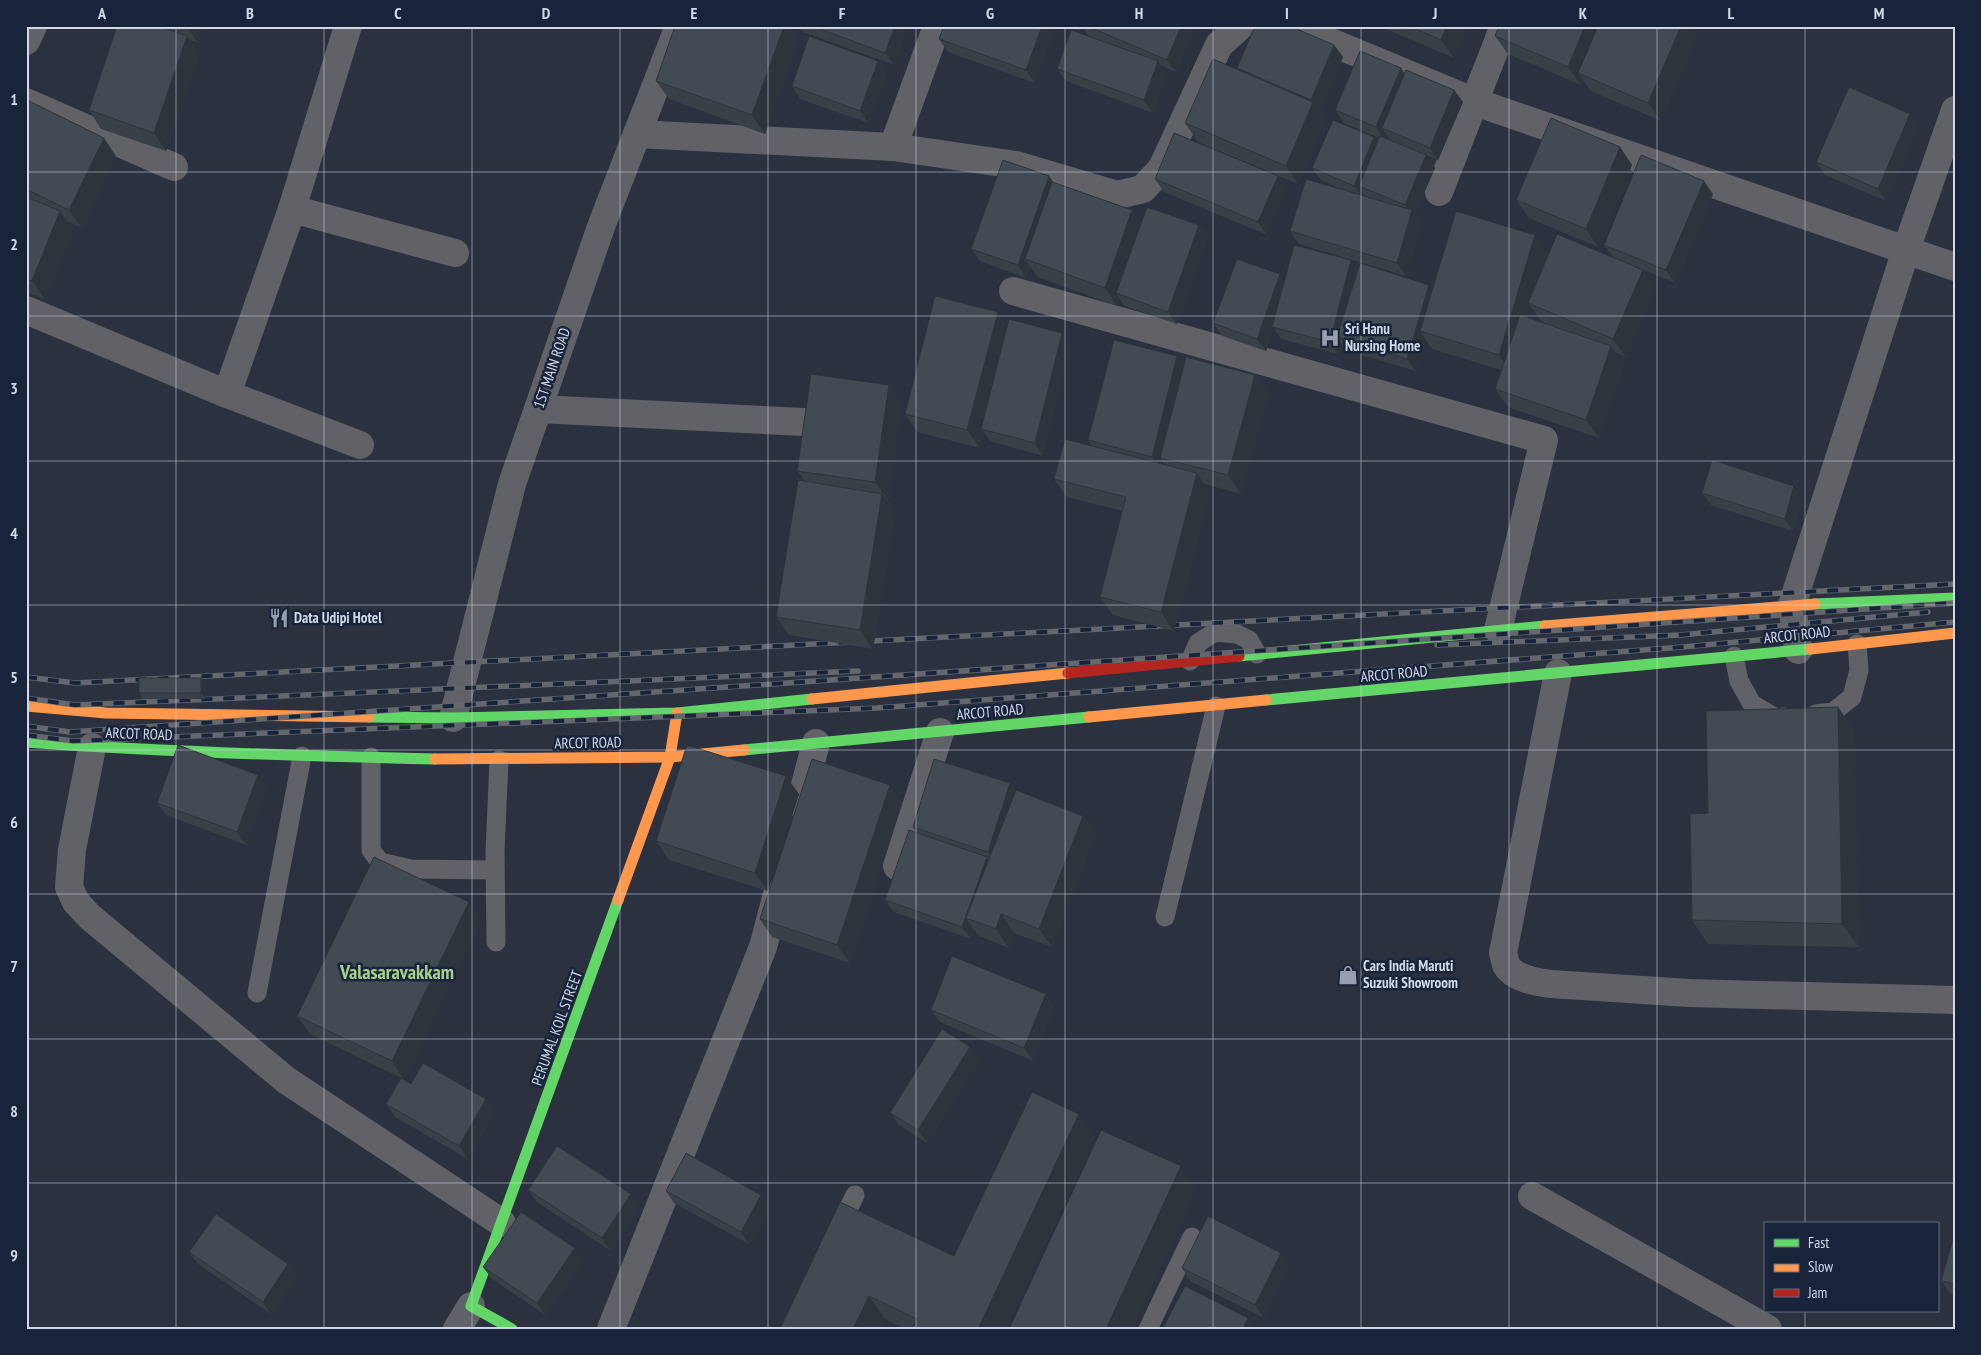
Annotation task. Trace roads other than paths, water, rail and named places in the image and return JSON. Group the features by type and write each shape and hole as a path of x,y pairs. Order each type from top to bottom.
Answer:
{"main road":[{"name":"ARCOT ROAD","path":"26,706 106,713 453,718 677,713 854,700 1190,661 1498,630 1792,605 1955,598"},
{"name":"ARCOT ROAD","path":"26,742 92,747 302,756 499,760 670,757 816,744 860,735 940,732 1798,650 1955,633"},
{"name":"PERUMAL KOIL STREET","path":"471,1306 670,757 677,713"},
{"path":"471,1306 512,1329"}],"street":[{"path":"26,41 32,26"},
{"path":"227,394 292,209 348,26"},
{"name":"1ST MAIN ROAD","path":"453,718 512,484 602,224 679,26"},
{"path":"893,147 936,26"},
{"path":"637,134 893,147 1016,165 1117,195 1143,189 1162,168 1219,44 1240,26"},
{"path":"1292,26 1476,102 1955,266"},
{"path":"1439,192 1476,102 1504,26"},
{"path":"26,102 174,167"},
{"path":"1798,650 1792,605 1906,250 1955,110"},
{"path":"292,209 455,253"},
{"path":"1013,291 1544,440 1498,630"},
{"path":"26,310 227,394 360,445"},
{"path":"538,409 804,422"},
{"path":"1558,673 1503,953 1507,966 1522,977 1535,982 1561,985 1689,993 1955,1000"},
{"path":"891,887 940,732"},
{"path":"793,831 816,744"},
{"path":"92,747 72,850 69,886 76,902 90,917 286,1080 502,1223"},
{"path":"611,1329 763,947 783,869"},
{"path":"1532,1196 1768,1329"},
{"path":"457,1329 471,1306"}],"lane":[{"path":"1190,661 1198,643 1215,632 1237,634 1249,640 1257,654"},
{"path":"1734,656 1739,681 1752,704 1776,718 1833,712 1852,697 1859,670 1857,644"},
{"path":"1165,917 1216,706"},
{"path":"257,993 302,756"},
{"path":"371,757 371,850 380,862 411,869 495,870"},
{"path":"496,942 495,870 499,760"},
{"path":"830,1248 855,1194"},
{"path":"1148,1329 1192,1237"}],"railway":[{"path":"26,677 75,683 1955,584"},
{"path":"26,726 70,732 1955,603"},
{"path":"1437,645 1680,635 1928,612"},
{"path":"26,735 73,741 877,708 1683,647 1955,622"},
{"path":"26,698 75,705 858,671"}],"place":[{"name":"Sri Hanu Nursing Home","path":"1330,338"},
{"name":"Data Udipi Hotel","path":"279,618"},
{"name":"Cars India Maruti Suzuki Showroom","path":"1348,975"}],"district":[{"name":"Valasaravakkam","path":"397,972"}]}
